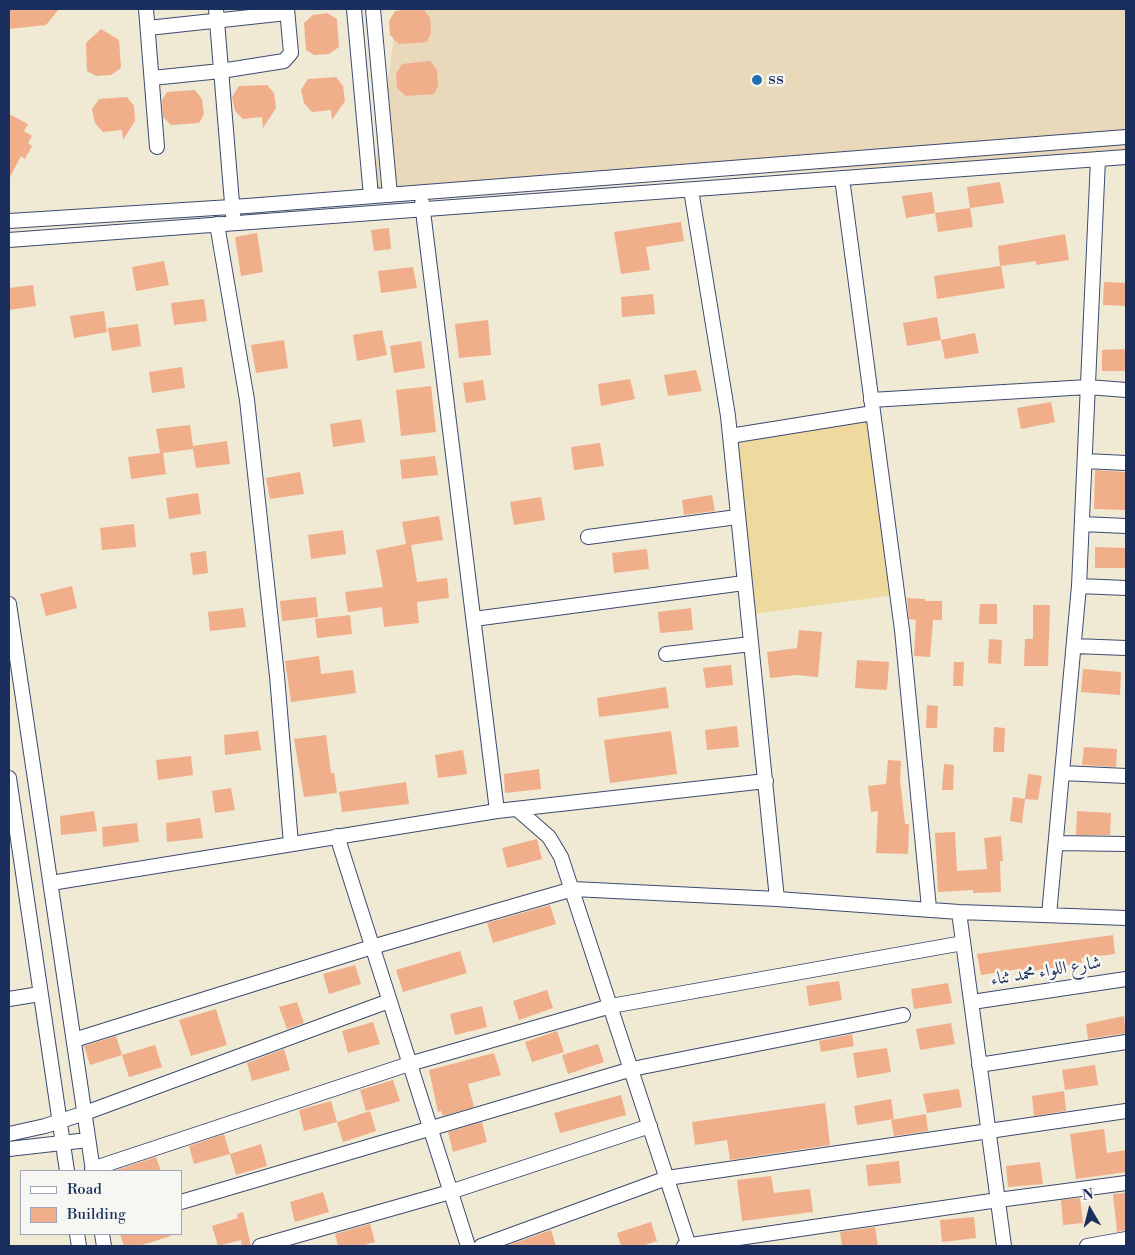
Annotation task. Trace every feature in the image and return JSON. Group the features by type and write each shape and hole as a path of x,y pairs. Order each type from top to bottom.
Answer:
{"street":[{"path":"146,9 158,147"},
{"path":"354,9 371,196"},
{"path":"373,9 390,195"},
{"path":"148,28 216,15 287,11 291,53 288,58 278,63 152,78"},
{"path":"216,15 234,223"},
{"path":"9,221 232,207 1126,137"},
{"path":"9,240 1126,156"},
{"path":"1049,915 1079,586 1098,159"},
{"path":"842,178 902,630 929,908"},
{"path":"691,190 730,436 777,899"},
{"path":"421,192 497,811"},
{"path":"217,224 247,400 277,676 292,844"},
{"path":"730,436 872,406 1088,387 1126,390"},
{"path":"1085,461 1126,463"},
{"path":"588,537 737,517"},
{"path":"1082,524 1126,526"},
{"path":"474,619 744,584"},
{"path":"1079,586 1126,588"},
{"path":"9,604 52,883 92,1170 409,1064 611,1006 964,943"},
{"path":"666,654 751,644"},
{"path":"1074,646 1126,648"},
{"path":"1062,774 1126,776"},
{"path":"9,778 67,1170"},
{"path":"52,883 497,811 766,781"},
{"path":"517,809 549,837 561,857 632,1069 687,1246 1126,1183"},
{"path":"337,836 468,1246"},
{"path":"1056,843 1126,844"},
{"path":"74,1040 372,947 573,889 929,908 959,912 1126,918"},
{"path":"959,912 1004,1246"},
{"name":"شارع اللواء محمد ثناء","path":"972,1002 1126,979"},
{"path":"9,998 40,994"},
{"path":"9,1134 85,1113 389,1001"},
{"path":"182,1202 632,1069 903,1015"},
{"path":"980,1065 1126,1042"},
{"path":"481,1246 667,1178 1126,1111"},
{"path":"260,1246 450,1192 650,1126"},
{"path":"9,1150 88,1140"},
{"path":"1086,1246 1126,1240"}],"shaded area":[{"name":"ss","path":"398,9 1126,9 1126,152 371,196"}],"sand":[{"path":"873,413 895,595 752,614 730,436"}],"building":[{"path":"59,9 46,25 9,29 9,10"},
{"path":"423,9 430,18 431,33 427,42 399,44 390,35 389,21 395,11"},
{"path":"327,13 337,19 339,47 329,54 314,55 306,50 304,23 313,15"},
{"path":"101,29 119,40 121,68 111,75 96,76 87,71 86,43"},
{"path":"430,61 437,70 438,86 434,94 406,96 397,88 396,74 402,64"},
{"path":"336,77 343,86 345,101 332,120 331,110 312,112 304,103 301,90 308,79"},
{"path":"267,85 274,93 276,108 263,128 262,117 243,119 235,111 232,97 239,86"},
{"path":"195,90 202,99 204,114 199,123 171,125 163,117 162,100 167,92"},
{"path":"127,97 134,106 135,121 123,140 122,130 103,132 95,123 92,109 99,99"},
{"path":"9,114 28,124 24,131 32,136 28,143 32,146 25,159 21,156 9,179"},
{"path":"1000,182 1004,203 970,208 967,187"},
{"path":"932,192 935,213 906,218 902,196"},
{"path":"970,208 973,227 938,232 935,213"},
{"path":"681,222 684,241 646,247 650,270 621,274 614,232"},
{"path":"389,228 391,249 374,251 371,230"},
{"path":"257,233 263,272 241,276 235,237"},
{"path":"1065,234 1069,260 1036,265 1036,261 1000,266 998,246"},
{"path":"164,261 169,285 136,291 132,267"},
{"path":"1001,266 1005,288 937,299 934,276"},
{"path":"413,267 417,288 381,293 378,271"},
{"path":"1104,282 1126,283 1126,306 1103,305"},
{"path":"33,285 36,306 9,310 9,288"},
{"path":"653,294 655,314 622,317 621,297"},
{"path":"204,299 207,321 174,325 171,303"},
{"path":"104,311 107,332 74,338 70,316"},
{"path":"937,317 941,340 907,346 903,323"},
{"path":"488,320 491,355 459,358 455,324"},
{"path":"138,324 141,346 112,351 108,328"},
{"path":"382,330 387,355 357,361 353,335"},
{"path":"975,333 979,353 945,359 941,340"},
{"path":"284,340 288,368 256,373 251,345"},
{"path":"421,341 425,368 394,373 390,346"},
{"path":"1126,349 1126,371 1102,371 1102,350"},
{"path":"182,367 185,388 152,393 149,372"},
{"path":"696,370 702,391 668,396 664,375"},
{"path":"630,379 635,399 601,406 598,384"},
{"path":"483,380 486,400 466,403 463,383"},
{"path":"431,386 436,432 401,436 396,390"},
{"path":"1051,402 1055,422 1021,429 1017,408"},
{"path":"361,419 365,442 333,447 330,424"},
{"path":"190,425 193,446 227,441 230,464 196,468 193,449 163,453 166,474 131,479 128,457 160,453 156,429"},
{"path":"600,443 604,466 574,470 571,447"},
{"path":"435,456 438,475 402,479 400,460"},
{"path":"1095,470 1126,472 1126,510 1094,509"},
{"path":"300,472 304,494 270,499 266,478"},
{"path":"198,493 201,514 169,519 166,498"},
{"path":"712,495 715,511 684,515 682,500"},
{"path":"541,497 545,520 514,525 510,502"},
{"path":"439,516 443,540 411,545 417,582 447,578 449,598 417,602 419,623 384,627 382,607 348,612 345,592 383,587 376,550 406,544 402,522"},
{"path":"134,524 136,547 102,550 100,528"},
{"path":"343,530 346,554 311,559 308,535"},
{"path":"1095,547 1126,548 1126,568 1095,568"},
{"path":"647,549 649,569 614,573 612,553"},
{"path":"206,551 208,573 193,575 190,553"},
{"path":"72,586 77,608 46,616 40,594"},
{"path":"316,597 318,617 282,621 280,601"},
{"path":"907,598 942,601 942,620 933,620 930,657 914,656 916,620 909,619"},
{"path":"980,604 997,604 997,624 979,624"},
{"path":"1033,605 1050,605 1048,666 1024,666 1025,639 1033,639"},
{"path":"243,608 246,627 210,631 208,612"},
{"path":"691,608 693,630 660,633 658,612"},
{"path":"350,615 352,634 317,638 315,619"},
{"path":"799,630 822,632 818,677 796,675 770,678 767,652 797,648"},
{"path":"989,639 1002,640 1001,664 988,663"},
{"path":"319,656 321,674 353,670 356,693 291,702 285,661"},
{"path":"857,660 889,662 887,690 855,688"},
{"path":"954,662 964,662 963,686 953,686"},
{"path":"731,665 733,685 706,688 703,668"},
{"path":"1083,669 1121,672 1120,695 1081,692"},
{"path":"666,687 669,708 599,717 597,698"},
{"path":"927,705 938,706 937,728 926,728"},
{"path":"737,726 739,747 707,750 705,730"},
{"path":"994,727 1005,728 1004,752 993,752"},
{"path":"258,731 261,750 225,755 224,735"},
{"path":"671,731 677,774 610,783 604,740"},
{"path":"326,735 331,773 334,773 337,793 304,797 294,739"},
{"path":"1084,747 1117,749 1116,767 1082,765"},
{"path":"463,750 467,774 438,778 435,755"},
{"path":"191,756 193,775 158,780 156,760"},
{"path":"888,760 901,761 900,779 905,824 909,824 908,854 876,853 878,811 871,812 868,786 886,784"},
{"path":"944,764 954,765 953,790 942,790"},
{"path":"539,769 541,789 505,793 504,774"},
{"path":"1028,774 1042,776 1038,800 1025,799"},
{"path":"406,782 409,804 342,812 339,792"},
{"path":"231,788 235,810 215,813 212,791"},
{"path":"1013,797 1025,799 1022,823 1010,821"},
{"path":"94,811 97,831 61,835 60,816"},
{"path":"1077,811 1111,813 1110,835 1076,835"},
{"path":"200,818 203,838 167,842 166,823"},
{"path":"137,823 139,842 103,847 102,827"},
{"path":"955,832 957,871 987,869 984,838 1001,836 1003,861 1000,861 1001,892 973,893 973,890 938,892 935,833"},
{"path":"537,839 542,859 507,868 502,848"},
{"path":"550,905 556,924 493,943 487,923"},
{"path":"1113,935 1115,954 1081,958 1082,963 1020,973 1019,969 981,975 977,954"},
{"path":"460,951 467,973 403,992 396,970"},
{"path":"355,965 361,984 329,994 323,974"},
{"path":"839,981 842,1000 809,1006 806,986"},
{"path":"948,983 952,1003 914,1009 911,989"},
{"path":"547,990 553,1008 519,1020 513,1001"},
{"path":"297,1002 304,1023 287,1029 279,1007"},
{"path":"482,1006 487,1027 455,1035 450,1014"},
{"path":"216,1009 227,1045 191,1056 179,1020"},
{"path":"1124,1016 1126,1033 1088,1039 1086,1024"},
{"path":"373,1022 380,1044 348,1053 342,1031"},
{"path":"951,1023 955,1044 920,1050 916,1029"},
{"path":"557,1031 564,1052 532,1062 525,1042"},
{"path":"852,1034 854,1046 821,1052 819,1041"},
{"path":"116,1036 122,1055 90,1065 84,1046"},
{"path":"598,1044 604,1062 568,1074 562,1055"},
{"path":"155,1045 162,1067 129,1077 122,1055"},
{"path":"887,1048 891,1072 857,1078 853,1053"},
{"path":"284,1049 290,1070 252,1081 247,1063"},
{"path":"494,1053 501,1075 468,1084 474,1107 443,1116 441,1111 438,1112 429,1070"},
{"path":"1095,1065 1098,1085 1065,1090 1062,1070"},
{"path":"393,1080 400,1101 366,1111 360,1090"},
{"path":"959,1089 962,1107 927,1113 923,1094"},
{"path":"1064,1091 1066,1111 1034,1116 1032,1096"},
{"path":"621,1095 626,1115 560,1133 554,1113"},
{"path":"891,1099 894,1119 857,1125 854,1106"},
{"path":"331,1101 337,1122 304,1131 299,1110"},
{"path":"825,1103 830,1145 730,1160 727,1140 695,1145 692,1122"},
{"path":"370,1111 376,1131 343,1142 337,1122"},
{"path":"926,1114 928,1131 894,1136 891,1120"},
{"path":"482,1122 487,1142 453,1152 448,1132"},
{"path":"1104,1129 1107,1153 1126,1150 1126,1172 1076,1179 1070,1134"},
{"path":"224,1134 230,1154 194,1164 189,1146"},
{"path":"261,1144 267,1166 236,1175 230,1154"},
{"path":"156,1157 161,1170 116,1170"},
{"path":"899,1161 901,1183 868,1186 866,1165"},
{"path":"1040,1162 1043,1184 1008,1187 1006,1166"},
{"path":"771,1176 774,1193 810,1189 813,1212 742,1221 737,1180"},
{"path":"323,1192 329,1212 295,1222 290,1202"},
{"path":"1126,1193 1126,1230 1117,1232 1113,1194"},
{"path":"1080,1198 1083,1223 1063,1225 1061,1200"},
{"path":"243,1212 251,1246 242,1246 241,1240 218,1246 212,1226 238,1218 237,1214"},
{"path":"974,1217 976,1238 942,1242 940,1220"},
{"path":"651,1222 657,1241 642,1246 621,1246 617,1233"},
{"path":"370,1224 375,1242 361,1246 338,1246 335,1234"},
{"path":"875,1227 878,1246 842,1246 840,1232"},
{"path":"551,1230 556,1246 506,1246"},
{"path":"120,1235 171,1235 139,1246 124,1246"}],"place":[{"name":"ss","path":"757,80"}]}
